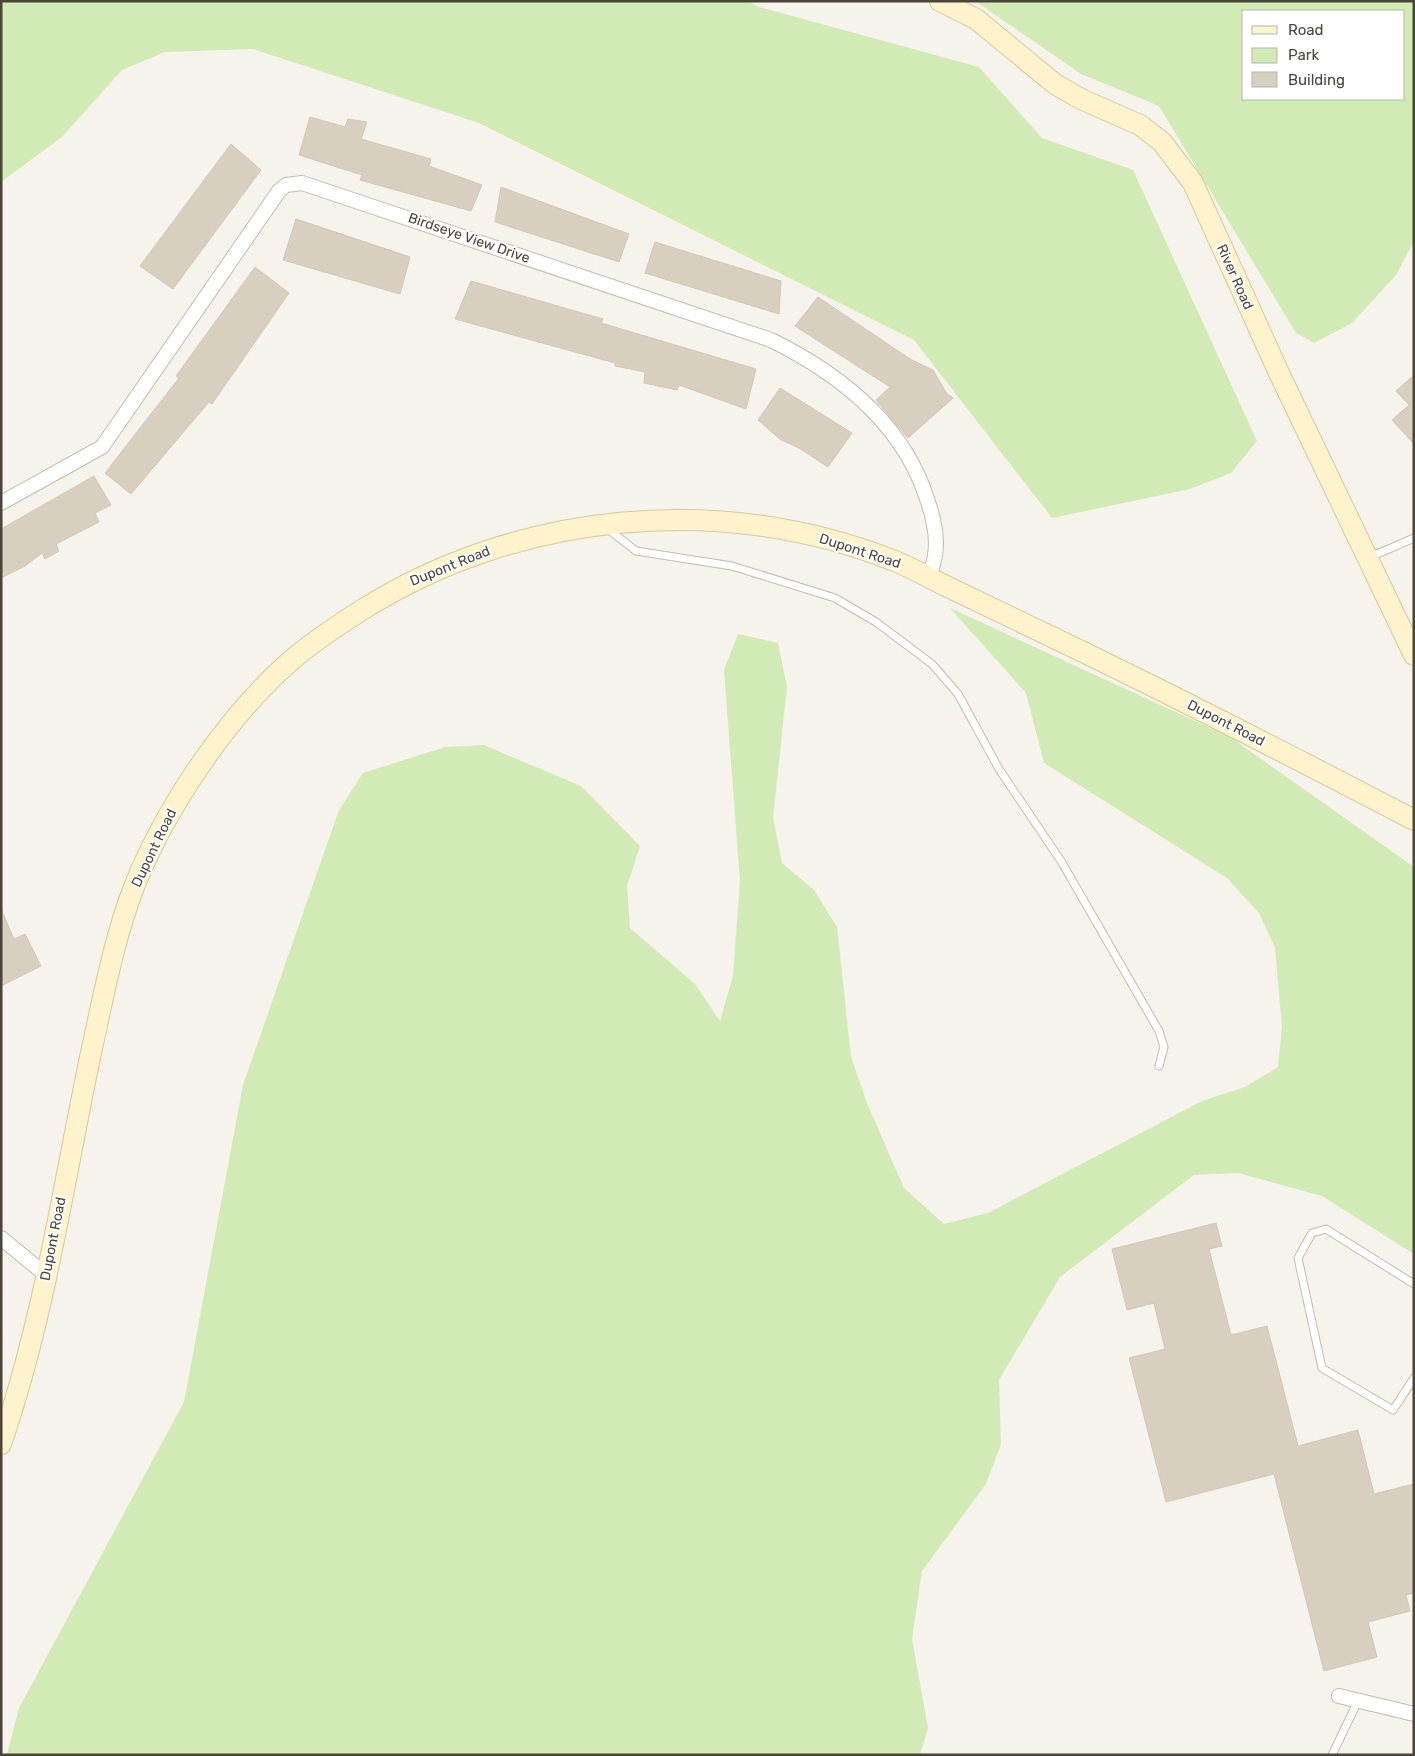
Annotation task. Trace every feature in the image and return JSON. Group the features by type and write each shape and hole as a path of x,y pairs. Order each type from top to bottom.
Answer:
{"street":[{"name":"River Road","path":"940,1 976,19 1056,84 1081,99 1140,125 1162,142 1180,164 1193,183 1366,559 1414,655"},
{"name":"Birdseye View Drive","path":"1,503 102,447 279,191 286,185 302,183 770,340 800,354 856,394 891,429 907,454 921,480 930,509 935,536 935,555 929,578"},
{"name":"Dupont Road","path":"1,1444 31,1345 120,928 152,847 177,800 210,752 248,706 285,666 330,630 399,586 447,565 500,546 602,525 664,520 707,520 754,524 795,532 843,544 892,560 1225,722 1414,820"},
{"path":"1,1238 46,1275"},
{"path":"1339,1696 1414,1714"}],"lane":[{"path":"602,525 636,551 732,566 835,598 876,622 932,664 958,694 999,769 1061,861 1160,1030 1164,1047 1159,1066"},
{"path":"1366,559 1414,538"},
{"path":"1414,1284 1326,1230 1312,1233 1298,1258 1322,1368 1394,1410 1414,1378"},
{"path":"1332,1755 1358,1701"}],"green space":[{"path":"1,1 748,1 759,7 979,67 1042,138 1133,170 1257,441 1231,473 1190,489 1052,518 914,340 479,123 253,49 165,52 122,70 62,137 1,182"},
{"path":"975,1 1414,1 1414,241 1396,275 1352,323 1314,343 1296,333 1159,106 1081,74"},
{"path":"950,608 1230,737 1414,867 1414,1254 1322,1196 1238,1173 1194,1175 1060,1277 999,1380 1001,1444 986,1484 922,1571 912,1639 928,1728 920,1755 7,1755 19,1708 184,1402 243,1085 339,810 363,773 445,747 484,745 581,786 640,846 627,886 630,928 695,984 720,1021 733,976 740,881 724,670 738,634 778,643 787,687 773,817 782,863 814,890 837,927 851,1057 867,1103 904,1188 944,1224 988,1213 1202,1101 1245,1087 1278,1067 1282,1027 1275,948 1259,913 1227,878 1044,763 1026,693"}],"building":[{"path":"310,117 345,127 348,119 367,122 361,139 431,159 429,166 482,185 471,211 360,180 362,175 299,155"},
{"path":"231,144 261,170 173,289 140,266"},
{"path":"501,187 629,234 619,262 495,222"},
{"path":"296,219 410,257 400,294 283,260"},
{"path":"655,242 781,281 779,314 645,273"},
{"path":"255,267 289,293 212,404 209,402 131,494 105,473 179,378 176,376"},
{"path":"471,281 603,319 601,323 756,369 746,409 679,385 677,390 644,383 645,372 615,366 615,363 455,319"},
{"path":"818,297 910,359 933,370 947,394 953,398 908,438 876,400 890,387 795,326"},
{"path":"1414,375 1414,444 1392,420 1409,405 1396,391"},
{"path":"780,388 852,433 828,467 799,448 781,440 758,420"},
{"path":"94,476 111,505 95,513 99,522 56,544 59,551 45,559 42,553 25,566 1,578 1,529"},
{"path":"1,909 14,939 25,934 41,966 1,986"},
{"path":"1216,1223 1222,1246 1209,1249 1231,1335 1267,1326 1298,1446 1358,1430 1374,1494 1414,1484 1414,1593 1406,1595 1410,1611 1368,1622 1377,1657 1324,1671 1274,1474 1166,1502 1129,1358 1165,1349 1154,1303 1127,1310 1112,1249"}]}
